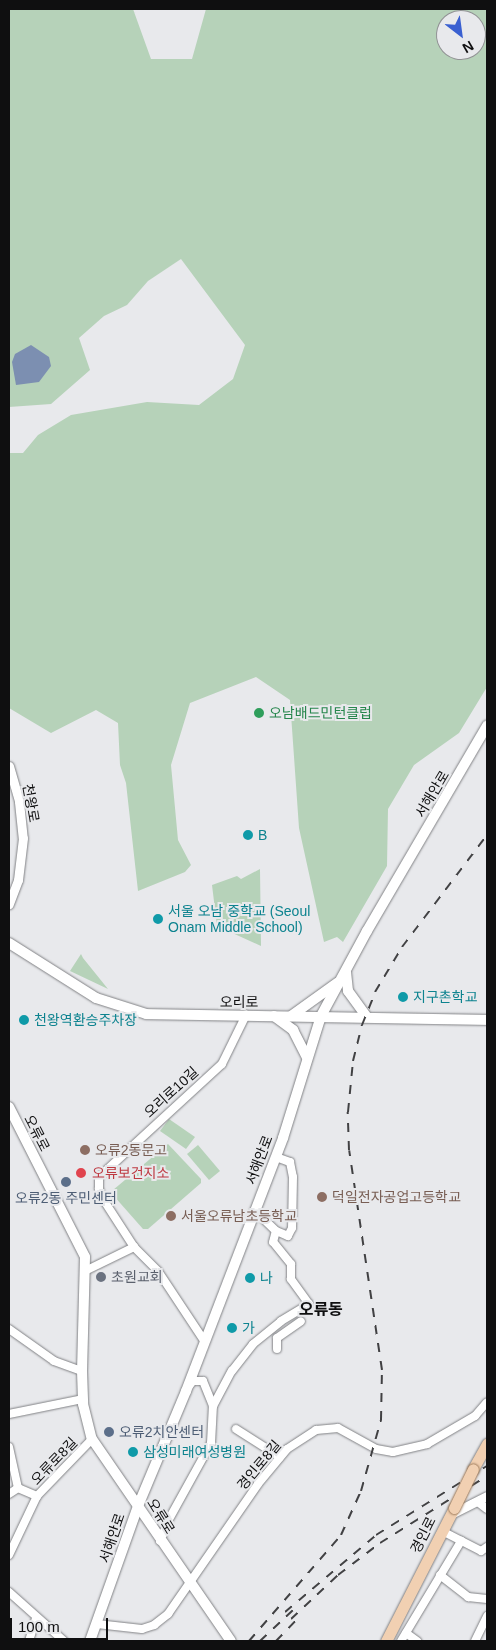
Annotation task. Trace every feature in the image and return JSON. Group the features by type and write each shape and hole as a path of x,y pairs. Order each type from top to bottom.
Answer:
{"main road":[{"name":"서해안로","path":"90,1641 138,1506 186,1391 276,1157 321,1016 487,726"},
{"name":"오리로","path":"9,943 76,987 119,1007 146,1014 487,1020"},
{"path":"346,970 348,991 367,1017"},
{"path":"291,1016 340,980"},
{"path":"273,1016 293,1030 307,1059"},
{"name":"오류로","path":"9,1107 85,1256 83,1399 92,1439 160,1541 231,1641"},
{"name":"경인로","path":"386,1641 473,1468 487,1444"}],"street":[{"name":"천왕로","path":"9,766 19,802 23,838 20,873 9,904"},
{"name":"오리로10길","path":"134,1247 98,1189 99,1177 222,1064 246,1016"},
{"path":"255,1211 276,1231 288,1236 292,1228 293,1177 290,1162 276,1157"},
{"path":"212,1406 232,1371 253,1344 281,1321 309,1304 291,1279 291,1264 273,1242 276,1231"},
{"path":"85,1271 134,1247 158,1271 205,1342"},
{"path":"277,1349 277,1338 301,1321"},
{"path":"9,1329 54,1361 82,1371"},
{"path":"160,1541 168,1521 211,1443 212,1406 203,1381 193,1381 186,1391"},
{"path":"9,1414 83,1399"},
{"name":"경인로8길","path":"191,1585 258,1484 280,1457 316,1430 338,1428 376,1449 393,1452 427,1444 475,1416 487,1402"},
{"path":"236,1428 280,1457"},
{"name":"오류로8길","path":"9,1555 37,1496 92,1439"},
{"path":"9,1446 18,1488"},
{"path":"18,1488 37,1496"},
{"path":"9,1494 18,1488"},
{"path":"452,1511 478,1502 487,1496"},
{"path":"478,1502 487,1509"},
{"path":"442,1531 481,1551 487,1546"},
{"path":"401,1641 461,1540"},
{"path":"440,1576 468,1597 487,1599"},
{"path":"97,1624 142,1628 154,1625 168,1614 191,1585"},
{"path":"9,1592 64,1641"},
{"path":"475,1641 487,1616"},
{"path":"29,1641 36,1618"},
{"path":"406,1633 417,1641"}],"green space":[{"path":"9,9 133,9 151,59 192,59 206,9 487,9 487,687 459,733 414,765 388,809 387,866 343,942 337,937 324,942 299,828 290,700 256,677 190,703 171,765 178,840 191,865 185,872 138,891 126,783 120,765 118,723 96,710 51,733 9,708 9,453 23,453 38,435 71,415 147,402 199,405 233,379 245,345 181,259 148,281 127,305 104,316 79,338 90,370 51,404 9,407"},
{"path":"260,869 261,946 217,926 212,885 237,876 241,879"},
{"path":"81,954 83,958 108,989 70,971"},
{"path":"169,1119 195,1137 186,1149 160,1131"},
{"path":"168,1144 201,1179 201,1183 148,1229 143,1229 113,1195 113,1190"},
{"path":"198,1145 220,1171 209,1180 187,1154"}],"water":[{"path":"31,345 49,357 51,366 39,382 16,385 12,362 15,354"}],"railway":[{"path":"249,1641 341,1535 361,1491 381,1420 382,1370 349,1150 348,1112 353,1061 362,1025 375,992 402,947 487,835"},
{"path":"285,1612 376,1535 487,1466"},
{"path":"291,1619 338,1575 380,1543 487,1476"},
{"path":"260,1641 293,1610"},
{"path":"276,1641 300,1616"}],"place":[{"name":"오남배드민턴클럽","path":"259,713"},
{"name":"B","path":"248,835"},
{"name":"서울 오남 중학교 (Seoul Onam Middle School)","path":"158,919"},
{"name":"지구촌학교","path":"403,997"},
{"name":"천왕역환승주차장","path":"24,1020"},
{"name":"오류2동문고","path":"85,1150"},
{"name":"오류보건지소","path":"81,1173"},
{"name":"오류2동 주민센터","path":"66,1182"},
{"name":"덕일전자공업고등학교","path":"322,1197"},
{"name":"서울오류남초등학교","path":"171,1216"},
{"name":"초원교회","path":"101,1277"},
{"name":"나","path":"250,1278"},
{"name":"가","path":"232,1328"},
{"name":"오류2치안센터","path":"109,1432"},
{"name":"삼성미래여성병원","path":"133,1452"}],"district":[{"name":"오류동","path":"321,1310"}]}
